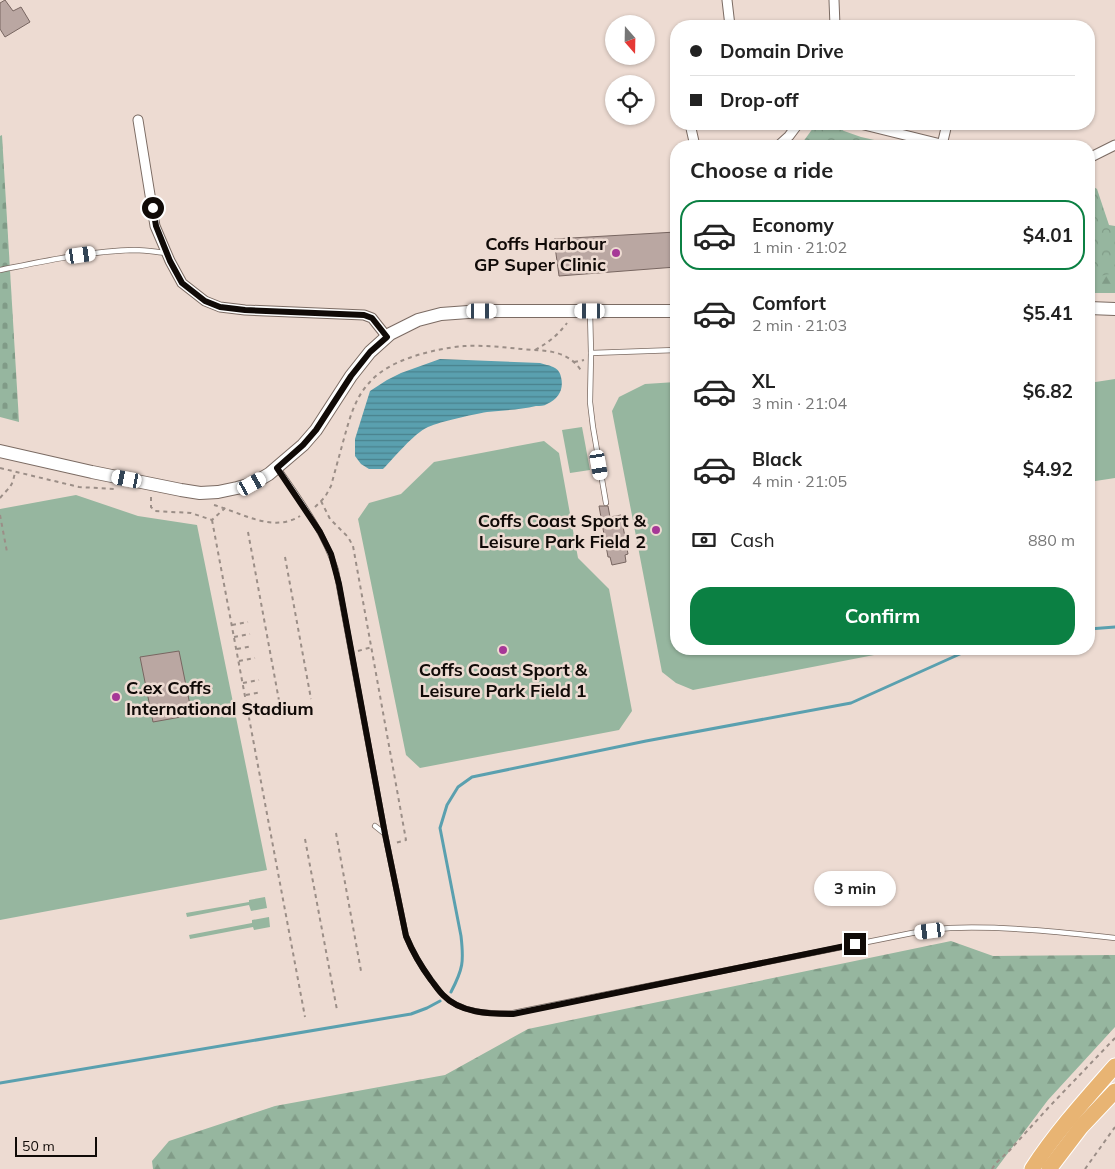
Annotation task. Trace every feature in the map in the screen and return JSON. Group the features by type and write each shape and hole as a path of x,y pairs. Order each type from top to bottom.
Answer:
{"highway":[{"path":"1032,1169 1061,1128 1115,1066"},
{"path":"1049,1169 1082,1127 1115,1090"}],"main road":[{"path":"1095,308 1115,309"},
{"path":"0,451 181,490 200,493 218,492 252,484 277,468 303,445 316,430 351,376 370,352 390,334 418,320 441,314 482,311 670,311"}],"street":[{"path":"727,0 729,20"},
{"path":"834,0 835,20"},
{"path":"138,120 156,226 170,261 182,283 205,301 220,307 245,310 364,315 372,318 387,337"},
{"path":"784,140 793,130"},
{"path":"885,130 926,140"},
{"path":"1095,155 1115,145"}],"lane":[{"path":"0,270 96,253 137,250 167,253"},
{"path":"590,311 590,402 592,427 606,503"},
{"path":"591,353 670,350"},
{"path":"277,468 320,532 331,554 336,570 406,936 418,963 444,996 452,1002 482,1012 513,1014 912,933 948,928 1050,931 1115,938"},
{"path":"375,826 385,834"}],"path":[{"path":"535,350 550,342 568,322 568,311"},
{"path":"314,507 321,501 331,486 355,405 369,382 383,370 394,364 433,351 470,346 558,353 569,358 582,373"},
{"path":"0,468 79,487 119,490"},
{"path":"0,498 13,484 15,472"},
{"path":"145,496 151,497 151,506 155,511 191,513 212,520"},
{"path":"321,501 330,519 348,537 353,546 406,840 393,843"},
{"path":"209,504 214,504 247,517 270,522 285,523 296,519"},
{"path":"212,520 225,508"},
{"path":"0,515 7,552"},
{"path":"212,520 305,1017"},
{"path":"248,532 280,706"},
{"path":"285,557 311,699"},
{"path":"232,625 248,622"},
{"path":"234,637 250,634"},
{"path":"237,649 252,646"},
{"path":"358,651 372,647"},
{"path":"239,662 255,658"},
{"path":"243,682 258,680"},
{"path":"245,695 261,692"},
{"path":"336,834 362,971"},
{"path":"305,839 337,1010"},
{"path":"992,1169 1049,1106 1115,1038"},
{"path":"1085,1169 1115,1127"}],"green space":[{"path":"812,130 842,130 874,140 804,140"},
{"path":"2,135 19,422 0,417 0,136"},
{"path":"1095,188 1109,225 1115,226 1115,273 1095,277"},
{"path":"1095,207 1102,224 1115,233 1115,293 1095,293"},
{"path":"1115,379 1115,478 1095,481 1095,382"},
{"name":"Coffs Coast Sport & Leisure Park Field 2","path":"670,382 670,655 874,655 693,690 676,683 662,672 612,411 619,397 645,384"},
{"path":"582,427 590,470 570,473 562,430"},
{"name":"Coffs Coast Sport & Leisure Park Field 1","path":"544,441 559,453 578,558 609,589 632,711 619,730 420,768 406,755 358,519 369,503 401,494 434,462"},
{"name":"C.ex Coffs International Stadium","path":"76,495 138,516 197,525 267,870 0,920 0,509"},
{"path":"265,897 267,908 251,911 249,905 187,917 186,913 249,902 249,900"},
{"path":"269,917 270,927 254,930 253,927 190,939 189,935 252,923 252,920"},
{"path":"951,941 993,956 1115,955 1115,1027 1048,1100 996,1169 153,1169 152,1161 169,1141 275,1106 445,1075 528,1029"}],"water":[{"path":"440,359 540,363 553,367 560,373 562,381 560,393 555,399 545,405 487,412 449,420 428,427 410,440 383,469 369,469 361,464 355,456 355,439 370,391 401,373"}],"building":[{"path":"5,0 13,11 21,7 30,22 5,37 0,29 0,3"},
{"name":"Coffs Harbour GP Super Clinic","path":"670,232 670,267 559,276 554,239"},
{"path":"599,506 608,506 610,517 621,515 628,554 625,555 626,562 612,565 610,557 608,557"},
{"path":"179,651 192,715 153,722 140,657"}],"waterway":[{"path":"1095,629 1115,627"},
{"path":"451,992 462,965 462,945 440,828 447,805 458,787 472,777 646,741 851,703 958,655"},
{"path":"0,1083 411,1014 440,1001"}],"place":[{"name":"Coffs Harbour GP Super Clinic","path":"616,253"},
{"name":"Coffs Coast Sport & Leisure Park Field 2","path":"656,530"},
{"name":"Coffs Coast Sport & Leisure Park Field 1","path":"503,650"},
{"name":"C.ex Coffs International Stadium","path":"116,697"}],"route":[{"path":"153,208 156,226 170,261 182,283 205,301 220,307 245,310 364,315 372,318 387,337 370,352 351,376 316,430 303,445 277,468 320,532 331,554 339,584 385,834 406,936 418,963 444,996 466,1008 496,1014 513,1014 855,944"}]}
